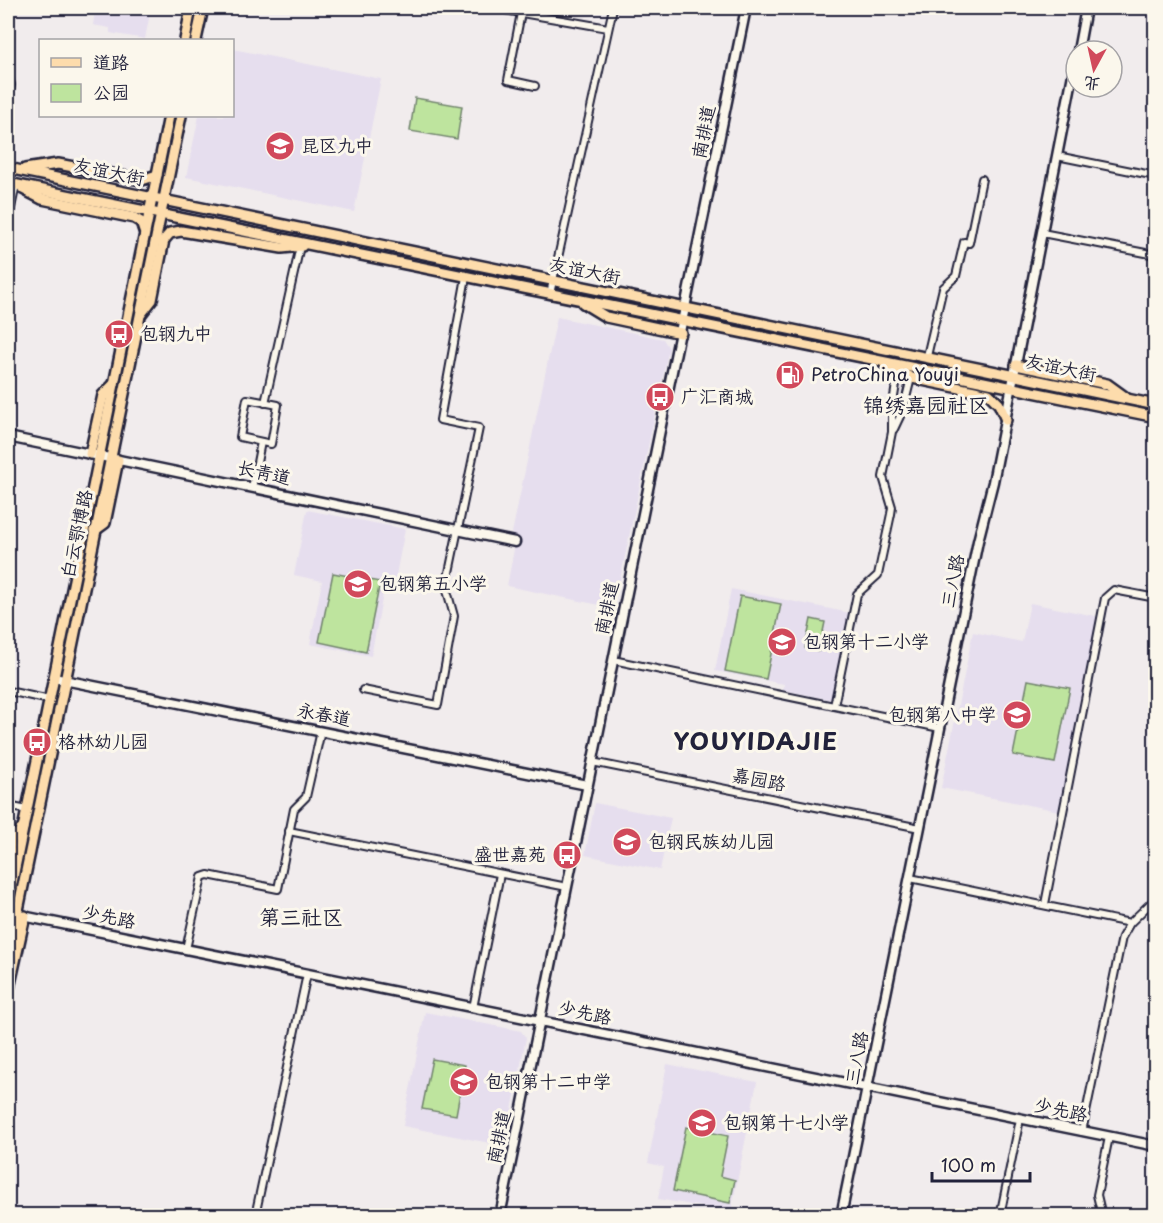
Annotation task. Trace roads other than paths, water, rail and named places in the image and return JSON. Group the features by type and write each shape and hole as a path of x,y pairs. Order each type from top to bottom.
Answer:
{"main road":[{"path":"185,39 191,8"},
{"path":"196,39 203,8"},
{"name":"南排道","path":"500,1215 746,8"},
{"path":"1080,39 1086,8"},
{"name":"三八路","path":"841,1215 940,728 1006,420 1068,99"},
{"path":"144,236 169,117"},
{"path":"113,459 139,316 181,117"},
{"path":"19,170 58,164 142,180 157,175"},
{"name":"友谊大街","path":"8,168 1152,403"},
{"path":"12,184 42,199 134,218 142,225 144,236"},
{"name":"友谊大街","path":"12,184 1155,417"},
{"path":"139,316 152,300 164,240 170,233 181,231 282,248 310,245"},
{"name":"白云鄂博路","path":"8,959 59,679 103,394 114,384 144,236"},
{"path":"576,299 606,317 681,333"},
{"path":"874,360 911,378 989,394 999,404 1006,420"},
{"path":"1016,365 1107,384 1127,399"},
{"name":"长青道","path":"8,437 514,542"},
{"name":"白云鄂博路","path":"8,902 50,700 59,679 94,531 105,524 113,459"},
{"name":"永春道","path":"59,679 587,785"},
{"path":"8,859 12,838 23,828"},
{"path":"8,993 16,915"},
{"name":"少先路","path":"16,915 1155,1146"}],"street":[{"path":"493,8 609,28"},
{"path":"550,294 613,8"},
{"path":"521,13 508,80 535,86"},
{"path":"8,74 11,85 8,102"},
{"path":"1057,156 1155,176"},
{"path":"927,356 943,288 956,276 964,242 969,243 982,179"},
{"path":"8,223 12,184"},
{"path":"1042,233 1155,255"},
{"path":"265,403 300,246"},
{"path":"363,690 438,705 454,616 446,587 478,428 440,420 466,277"},
{"path":"834,706 857,594 878,575 892,510 883,476 892,432 892,409 898,372"},
{"path":"892,432 903,410 911,378"},
{"path":"247,399 265,403 278,405 271,444 240,437 247,399"},
{"path":"252,488 261,442"},
{"path":"1045,904 1106,596 1111,591 1117,590 1155,598"},
{"path":"613,660 940,728"},
{"path":"8,691 50,700"},
{"path":"186,949 198,883 202,877 208,875 278,889 295,806 307,795 321,731"},
{"name":"嘉园路","path":"592,762 920,828"},
{"path":"8,806 27,810"},
{"path":"290,831 567,887"},
{"path":"473,1008 500,874"},
{"path":"910,878 1130,923"},
{"path":"1082,1132 1122,937 1130,923 1155,898"},
{"path":"255,1215 307,974"},
{"path":"1000,1215 1020,1119"},
{"path":"1102,1215 1098,1195 1109,1137"}],"place":[{"name":"昆区九中","path":"280,146"},
{"name":"包钢九中","path":"119,334"},
{"name":"PetroChina Youyi","path":"790,375"},
{"name":"广汇商城","path":"660,397"},
{"name":"包钢第五小学","path":"358,584"},
{"name":"包钢第十二小学","path":"782,642"},
{"name":"包钢第八中学","path":"1017,715"},
{"name":"格林幼儿园","path":"37,742"},
{"name":"包钢民族幼儿园","path":"627,842"},
{"name":"盛世嘉苑","path":"567,855"},
{"name":"包钢第十二中学","path":"464,1082"},
{"name":"包钢第十七小学","path":"702,1123"}],"district":[{"name":"锦绣嘉园社区","path":"926,406"},
{"name":"YOUYIDAJIE","path":"756,742"},
{"name":"第三社区","path":"301,918"}]}
